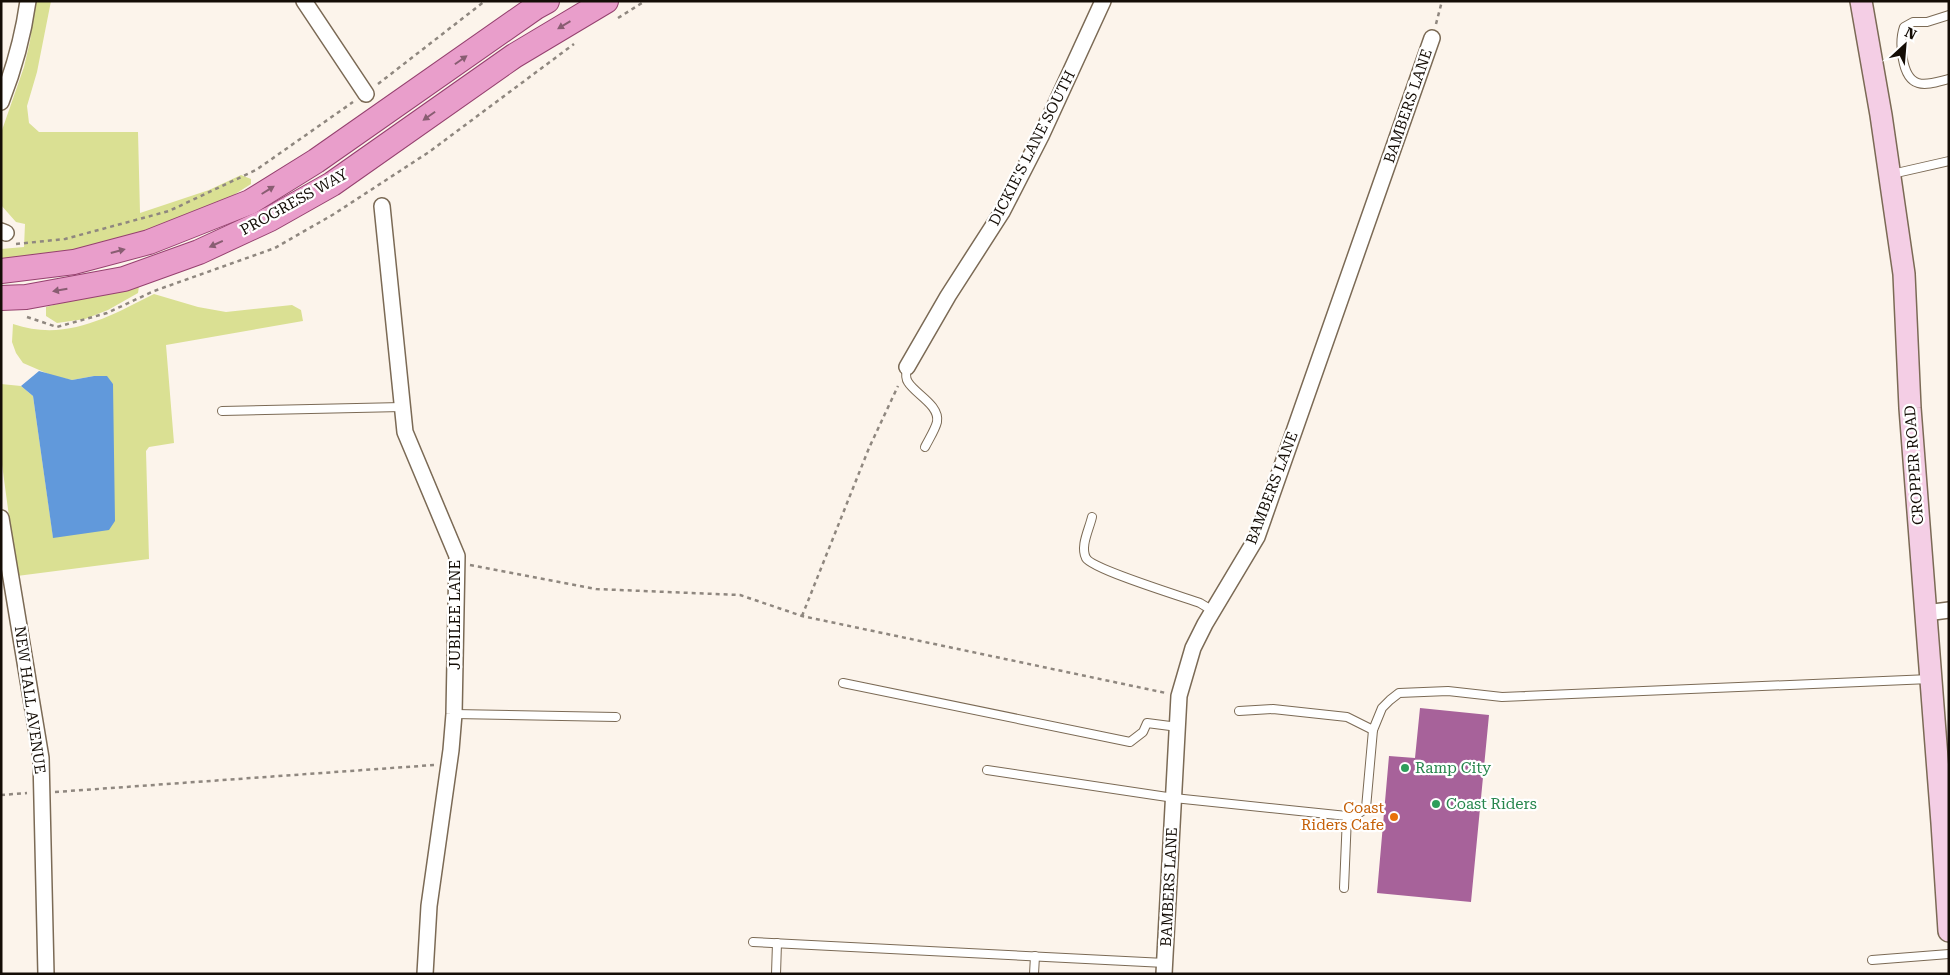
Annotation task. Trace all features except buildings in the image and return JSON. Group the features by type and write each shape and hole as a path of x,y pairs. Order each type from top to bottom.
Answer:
{"main road":[{"name":"PROGRESS WAY","path":"1,271 74,262 149,242 250,202 316,161 547,1"},
{"name":"PROGRESS WAY","path":"1,298 26,296 124,279 198,252 270,219 332,184 514,56 606,1"}],"street":[{"path":"1,102 14,70 28,1"},
{"path":"304,1 366,94"},
{"name":"DICKIE'S LANE SOUTH","path":"907,367 948,296 1002,212 1041,136 1103,1"},
{"name":"CROPPER ROAD","path":"1860,1 1890,175 1904,274 1910,408 1931,679 1944,777 1949,931"},
{"name":"BAMBERS LANE","path":"1164,969 1180,696 1193,648 1213,610 1257,537 1432,38"},
{"name":"JUBILEE LANE","path":"382,206 405,432 457,556 454,714 429,906 425,974"},
{"name":"NEW HALL AVENUE","path":"1,518 41,758 46,974"},
{"path":"1926,613 1949,610"}],"lane":[{"path":"1949,15 1927,22 1913,22 1904,27 1901,35 1906,71 1910,79 1919,84 1949,79"},
{"path":"1890,175 1949,161"},
{"path":"907,367 907,382 927,400 937,416 937,423 926,447"},
{"path":"222,412 402,407"},
{"path":"1092,517 1084,545 1089,562 1106,570 1200,603 1213,610"},
{"path":"987,770 1174,798 1347,816 1358,814 1366,808 1373,730 1382,708 1399,693 1448,691 1502,697 1931,679"},
{"path":"843,683 1130,742 1143,732 1147,723 1178,726"},
{"path":"1239,711 1273,709 1347,717 1373,730"},
{"path":"454,714 616,717"},
{"path":"1344,888 1347,816"},
{"path":"753,942 1035,956 1164,969"},
{"path":"776,974 778,943"},
{"path":"1872,960 1949,954"},
{"path":"1034,974 1035,956"}],"path":[{"path":"6,236 65,239 168,211 256,170 366,94 486,1"},
{"path":"1432,38 1442,1"},
{"path":"802,616 869,448 907,367"},
{"path":"457,562 596,589 740,595 802,616 1180,696"},
{"path":"1,795 449,764"}],"green space":[{"path":"35,1 51,1 37,72 27,106 29,123 39,132 138,132 140,213 209,190 241,175 251,179 251,184 218,204 140,234 56,254 1,261 1,249 24,247 25,224 16,222 1,205 1,133 24,67 30,41"},
{"path":"134,284 139,286 138,293 108,310 85,319 57,323 46,316 46,307"},
{"path":"154,294 198,307 226,312 292,305 301,310 303,321 166,345 174,443 149,447 146,451 149,559 17,576 1,457 1,384 21,386 33,396 53,537 113,448 113,384 94,376 72,380 53,376 23,363 16,353 12,342 13,324 32,329 51,330 69,328 103,318"}],"water":[{"path":"39,371 72,380 107,376 113,384 115,521 109,530 53,538 33,396 21,386"}],"place":[{"name":"Ramp City","path":"1405,768"},
{"name":"Coast Riders","path":"1436,804"},
{"name":"Coast Riders Cafe","path":"1394,817"}]}
